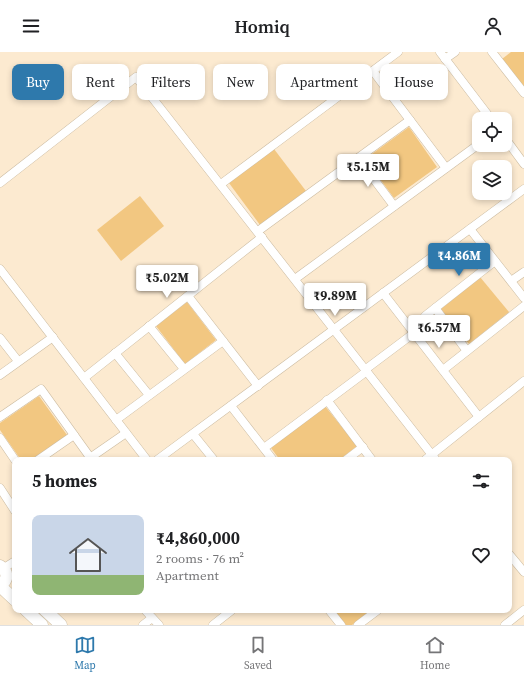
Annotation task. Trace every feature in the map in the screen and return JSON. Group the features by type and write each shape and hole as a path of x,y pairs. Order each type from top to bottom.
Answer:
{"street":[{"path":"221,184 398,52"},
{"path":"455,52 443,55 485,112"},
{"path":"497,54 524,93"},
{"path":"373,71 446,168"},
{"path":"0,182 136,77 434,457 479,416 524,381"},
{"path":"84,378 188,296 260,234 358,158 410,120"},
{"path":"512,148 524,164"},
{"path":"295,279 472,149"},
{"path":"358,158 394,206"},
{"path":"161,457 524,189"},
{"path":"470,229 524,298"},
{"path":"425,316 495,261"},
{"path":"0,270 145,457"},
{"path":"511,281 524,272"},
{"path":"383,294 479,416"},
{"path":"188,296 258,386"},
{"path":"443,370 524,306"},
{"path":"435,308 467,350"},
{"path":"149,326 184,370"},
{"path":"264,448 414,333"},
{"path":"0,375 53,337"},
{"path":"0,338 18,361"},
{"path":"116,420 223,341"},
{"path":"115,353 149,396"},
{"path":"0,417 41,389 89,457"},
{"path":"327,400 370,457"},
{"path":"231,406 271,457"},
{"path":"93,457 126,433"},
{"path":"193,434 212,457"},
{"path":"42,457 74,435"},
{"path":"0,438 13,457"},
{"path":"350,457 363,447"},
{"path":"0,488 12,506"},
{"path":"512,558 524,572"},
{"path":"12,565 4,577 12,594"},
{"path":"505,625 524,610"},
{"path":"29,613 42,625"},
{"path":"48,613 61,625"},
{"path":"148,613 159,625"},
{"path":"213,625 228,613"},
{"path":"331,613 341,625"},
{"path":"358,625 374,613"},
{"path":"143,625 152,618"}],"shaded area":[{"path":"511,52 524,52 524,88 502,59"},
{"path":"409,127 437,167 394,198 365,159"},
{"path":"274,149 306,191 260,225 229,183"},
{"path":"140,196 164,226 121,261 97,230"},
{"path":"480,277 509,312 469,344 441,309"},
{"path":"187,302 216,340 185,364 156,326"},
{"path":"39,396 67,435 35,457 19,457 0,430 0,423"},
{"path":"325,406 357,446 343,457 278,457 271,448"},
{"path":"336,613 367,613 352,625 346,625"}]}
